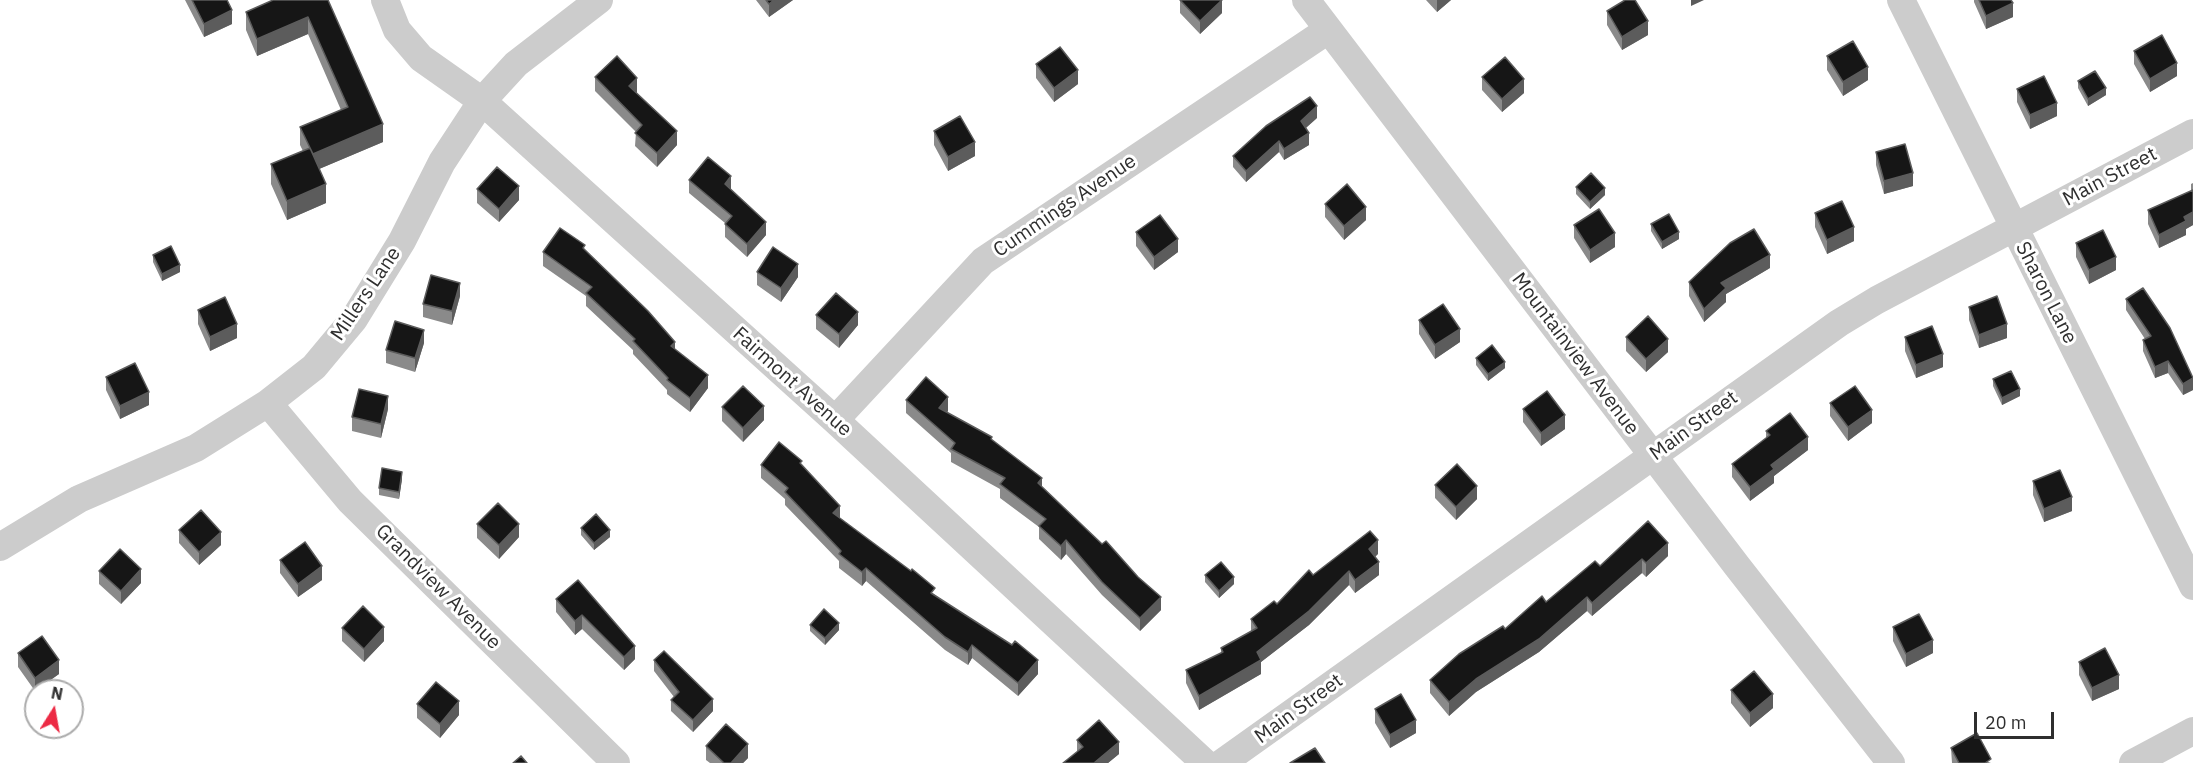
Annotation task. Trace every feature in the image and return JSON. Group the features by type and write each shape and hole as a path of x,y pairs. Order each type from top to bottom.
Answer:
{"street":[{"name":"Fairmont Avenue","path":"385,0 397,30 421,58 482,101 834,420 1205,763"},
{"name":"Millers Lane","path":"0,547 79,499 196,448 268,403 314,367 354,319 402,241 442,162 482,101 516,64 599,0"},
{"name":"Mountainview Avenue","path":"1306,0 1653,456 1891,763"},
{"name":"Sharon Lane","path":"1900,0 2193,586"},
{"name":"Cummings Avenue","path":"834,420 983,261 1328,30"},
{"name":"Main Street","path":"1222,763 1839,323 1877,300 2193,133"},
{"name":"Grandview Avenue","path":"268,403 350,501 616,763"},
{"path":"2133,763 2193,731"}],"building":[{"path":"192,0 227,0 232,10 204,24"},
{"path":"273,0 328,0 383,124 313,154 300,127 348,107 308,17 257,39 246,12"},
{"path":"1180,0 1222,0 1200,21"},
{"path":"1625,0 1635,0 1648,21 1622,37 1607,11"},
{"path":"1979,0 2011,0 2013,3 1986,16"},
{"path":"2162,35 2177,63 2150,79 2134,51"},
{"path":"1853,41 1868,67 1843,82 1827,56"},
{"path":"1060,47 1078,70 1054,88 1036,64"},
{"path":"617,56 637,78 629,86 677,131 657,153 635,133 642,125 595,77"},
{"path":"1505,57 1524,79 1502,99 1482,77"},
{"path":"2095,71 2106,88 2088,99 2078,81"},
{"path":"2044,76 2057,103 2030,115 2017,89"},
{"path":"1310,97 1317,106 1301,121 1309,133 1284,149 1279,141 1246,171 1233,156 1266,126"},
{"path":"960,116 975,142 948,157 934,131"},
{"path":"1905,144 1913,173 1884,181 1876,152"},
{"path":"310,148 326,184 287,201 271,164"},
{"path":"708,157 731,176 725,184 766,222 747,244 725,224 732,216 689,180"},
{"path":"497,167 519,186 499,209 477,189"},
{"path":"1591,173 1605,188 1590,202 1576,187"},
{"path":"1347,184 1366,207 1344,226 1325,204"},
{"path":"2193,190 2193,212 2184,217 2186,221 2159,235 2148,210"},
{"path":"1842,201 1854,227 1827,240 1815,213"},
{"path":"1599,209 1615,233 1590,250 1574,225"},
{"path":"1669,214 1679,232 1662,242 1651,224"},
{"path":"1160,215 1178,239 1154,257 1136,232"},
{"path":"560,228 585,245 583,248 648,311 675,342 671,346 708,375 690,398 667,380 668,378 633,341 635,339 586,293 592,287 543,252"},
{"path":"1754,229 1770,255 1721,283 1726,288 1704,309 1689,282 1730,243"},
{"path":"2103,230 2116,257 2089,270 2076,243"},
{"path":"171,246 180,265 162,274 153,255"},
{"path":"773,247 798,264 781,288 757,272"},
{"path":"431,275 460,283 452,311 423,304"},
{"path":"2143,288 2170,328 2193,378 2183,384 2168,361 2155,367 2143,340 2151,336 2126,299"},
{"path":"836,293 858,312 839,334 816,315"},
{"path":"1997,296 2007,324 1979,335 1969,307"},
{"path":"225,297 237,324 210,337 198,310"},
{"path":"1443,304 1460,329 1435,345 1419,320"},
{"path":"1648,316 1668,339 1646,359 1626,337"},
{"path":"395,321 424,330 415,358 386,350"},
{"path":"1932,326 1943,354 1916,365 1905,337"},
{"path":"1492,345 1505,362 1488,374 1476,358"},
{"path":"135,363 149,392 120,406 106,377"},
{"path":"2011,371 2020,389 2002,398 1993,379"},
{"path":"926,377 948,397 939,408 992,437 991,439 1042,478 1038,483 1102,544 1106,541 1138,577 1161,597 1140,618 1102,582 1066,540 1061,546 1039,526 1046,519 1000,484 1005,478 951,449 955,443 906,400"},
{"path":"743,386 764,406 743,428 722,407"},
{"path":"1855,386 1872,410 1848,427 1830,403"},
{"path":"359,389 388,396 381,424 352,417"},
{"path":"1547,391 1565,415 1541,433 1523,409"},
{"path":"1790,413 1808,437 1771,465 1774,469 1750,487 1732,464 1770,435 1766,431"},
{"path":"779,442 802,461 800,463 840,506 833,513 911,571 912,569 935,588 931,593 1012,645 1015,641 1038,660 1018,683 972,645 968,652 945,637 866,568 862,572 839,554 841,551 785,492 788,488 761,465"},
{"path":"1457,464 1477,486 1456,507 1435,485"},
{"path":"382,468 402,472 399,492 379,488"},
{"path":"2060,470 2072,497 2044,509 2033,481"},
{"path":"498,503 519,524 499,545 477,524"},
{"path":"201,510 221,532 199,552 179,530"},
{"path":"596,514 610,530 594,543 581,528"},
{"path":"1648,521 1668,543 1646,563 1642,559 1592,603 1587,597 1539,639 1476,679 1449,702 1430,680 1459,654 1503,626 1505,629 1542,596 1546,602 1595,561 1600,566"},
{"path":"1370,531 1378,540 1369,549 1379,562 1355,580 1349,571 1309,611 1257,652 1261,660 1199,696 1186,670 1223,652 1221,648 1257,628 1251,619 1274,601 1277,604 1309,570 1313,575"},
{"path":"305,542 322,566 298,584 280,560"},
{"path":"120,549 141,569 121,591 99,571"},
{"path":"1221,562 1234,577 1219,591 1205,575"},
{"path":"578,580 635,646 624,657 582,615 575,621 556,599"},
{"path":"363,606 384,627 364,649 342,628"},
{"path":"824,609 839,623 825,638 810,625"},
{"path":"1919,614 1933,640 1906,654 1893,627"},
{"path":"42,636 59,660 35,678 18,653"},
{"path":"2105,648 2119,675 2092,688 2079,662"},
{"path":"664,651 713,699 693,720 671,700 679,692 654,660"},
{"path":"1754,671 1773,694 1750,713 1731,690"},
{"path":"436,682 459,701 440,724 417,704"},
{"path":"1401,694 1416,720 1390,735 1375,709"},
{"path":"1099,720 1119,742 1094,763 1063,763 1083,747 1077,740"},
{"path":"726,724 748,744 731,763 724,763 706,746"},
{"path":"1977,733 1991,759 1985,763 1959,763 1951,748"},
{"path":"1315,748 1325,763 1290,763"},
{"path":"521,756 527,763 513,763"}]}
